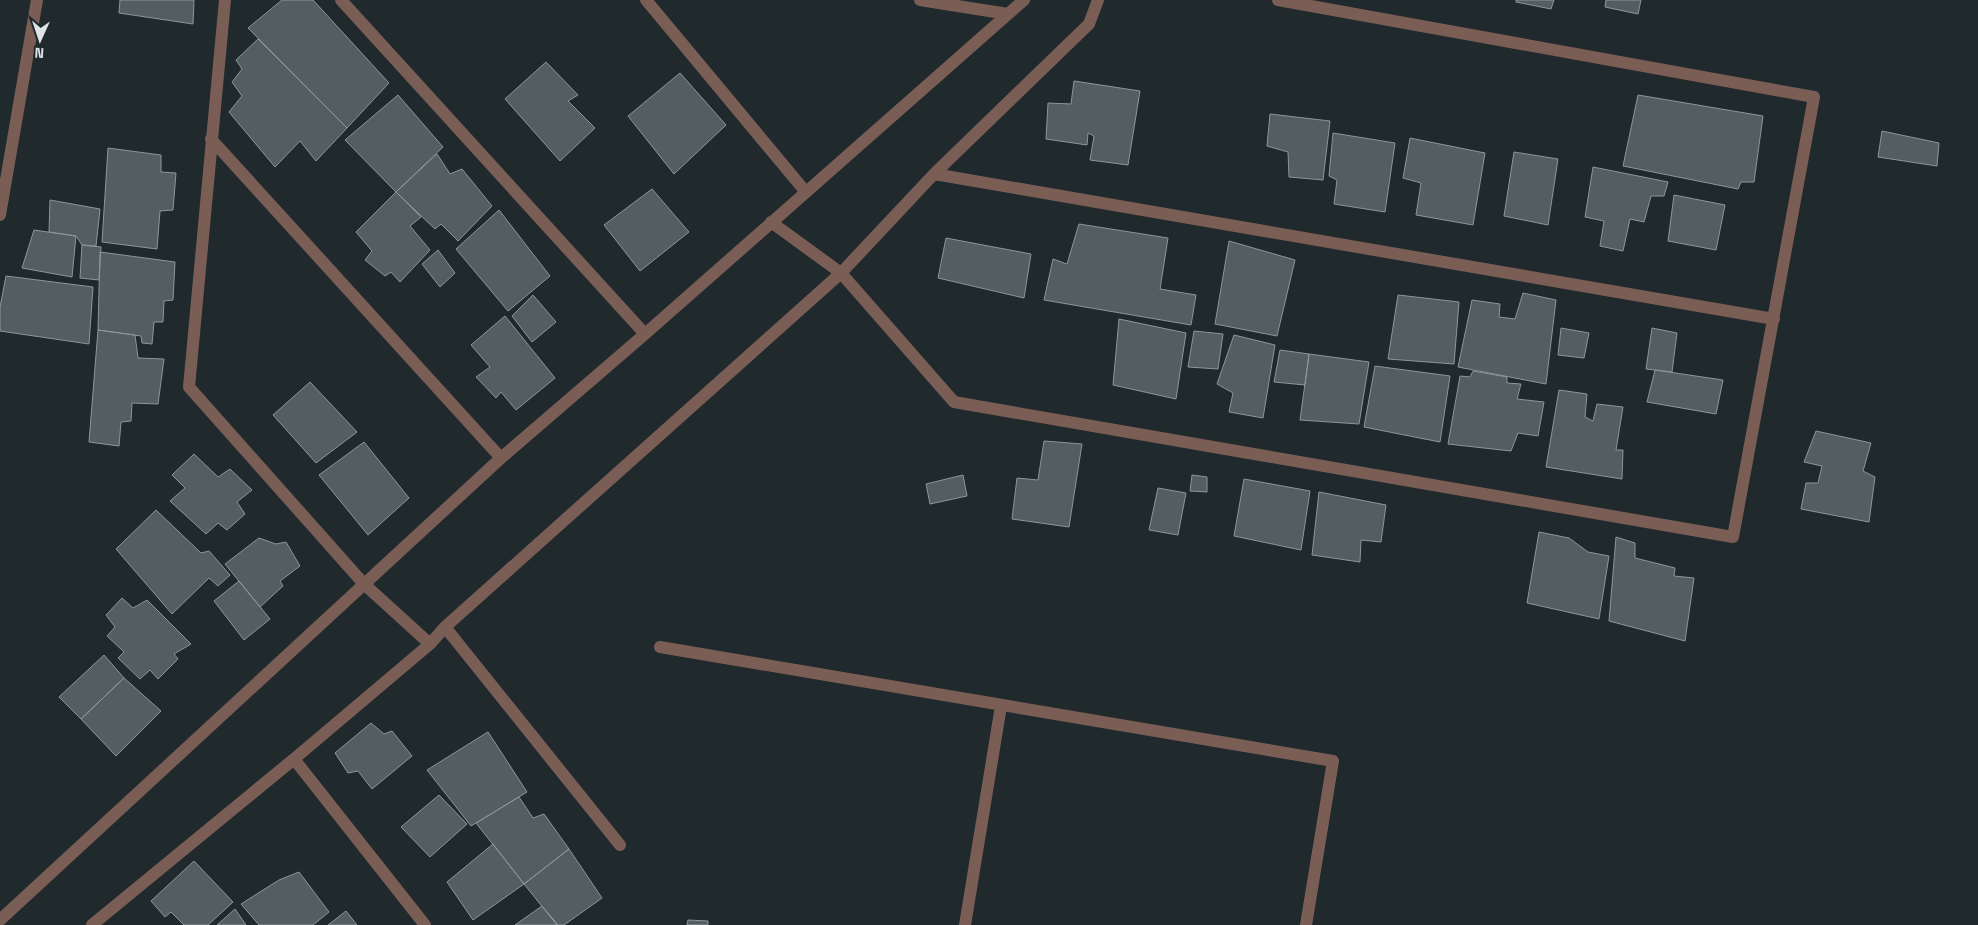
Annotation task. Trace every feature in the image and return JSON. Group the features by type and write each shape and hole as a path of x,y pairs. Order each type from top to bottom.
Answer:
{"street":[{"path":"0,215 37,0"},
{"path":"225,0 189,388 364,584 430,644"},
{"path":"341,0 645,334"},
{"path":"646,0 805,191"},
{"path":"920,0 1008,14"},
{"path":"2,925 0,921 501,458 645,334 1024,0"},
{"path":"92,925 430,644 446,627 841,273 934,174 1089,24 1098,0"},
{"path":"771,222 841,273 954,402 1733,537 1814,97 1278,0"},
{"path":"211,139 501,458"},
{"path":"934,174 1774,319"},
{"path":"446,627 620,845"},
{"path":"660,647 1333,761 1306,925"},
{"path":"965,925 1001,706"},
{"path":"294,759 425,925"}],"building":[{"path":"120,0 194,0 193,24 119,13"},
{"path":"282,0 313,0 389,83 347,128 248,28"},
{"path":"1516,0 1554,0 1551,9 1516,2"},
{"path":"1606,0 1641,0 1638,14 1605,7"},
{"path":"258,39 347,128 316,161 300,141 275,167 229,112 242,96 232,82 242,69 236,60"},
{"path":"546,62 578,95 568,101 595,128 560,161 505,99"},
{"path":"680,73 726,125 674,174 628,116"},
{"path":"1074,81 1140,91 1128,165 1090,160 1094,136 1088,133 1087,145 1046,139 1048,103 1071,104"},
{"path":"398,95 443,147 396,192 345,140"},
{"path":"1638,95 1763,116 1754,182 1741,182 1738,189 1623,166"},
{"path":"1270,114 1330,121 1323,180 1289,177 1288,152 1267,146"},
{"path":"1882,131 1939,143 1937,166 1878,157"},
{"path":"1333,133 1395,143 1385,212 1334,204 1337,180 1329,176"},
{"path":"1410,138 1485,153 1473,225 1416,215 1421,183 1403,178"},
{"path":"108,148 161,155 161,172 176,173 173,210 160,211 157,249 102,242"},
{"path":"1514,152 1558,159 1548,225 1504,216"},
{"path":"437,154 450,174 462,169 492,206 458,241 441,224 435,229 396,192"},
{"path":"1593,167 1668,182 1664,196 1651,196 1644,222 1630,219 1623,251 1600,246 1604,221 1585,217"},
{"path":"652,189 689,232 640,271 604,225"},
{"path":"396,192 421,217 410,226 430,250 400,282 391,272 385,276 365,260 372,251 356,232"},
{"path":"1674,195 1725,205 1716,250 1668,241"},
{"path":"50,200 100,209 96,246 82,245 76,236 49,232"},
{"path":"499,210 550,276 508,311 456,249"},
{"path":"1079,224 1168,238 1160,289 1196,295 1191,325 1044,300 1053,259 1067,264"},
{"path":"34,230 76,236 72,277 22,268"},
{"path":"946,238 1031,254 1024,298 938,278"},
{"path":"1229,241 1295,260 1277,336 1215,324"},
{"path":"82,245 101,247 99,280 80,278"},
{"path":"438,250 455,273 440,287 422,264"},
{"path":"100,252 175,262 173,300 164,301 163,322 154,322 152,344 142,343 141,336 98,330"},
{"path":"6,276 93,287 89,344 0,331 0,307"},
{"path":"1523,293 1556,300 1546,384 1458,367 1472,300 1500,304 1499,317 1515,319"},
{"path":"533,295 556,322 532,342 512,316"},
{"path":"1398,295 1459,302 1454,364 1388,359"},
{"path":"505,316 555,378 516,410 501,392 496,398 476,377 490,367 471,345"},
{"path":"1119,319 1186,333 1176,399 1113,385"},
{"path":"1561,328 1589,333 1584,358 1558,355"},
{"path":"1652,328 1677,333 1672,372 1646,369"},
{"path":"98,330 135,335 138,358 164,359 158,404 132,403 131,421 121,422 119,446 89,442"},
{"path":"1194,331 1223,334 1218,369 1188,367"},
{"path":"1234,335 1275,345 1263,418 1229,412 1233,393 1217,384"},
{"path":"1280,350 1309,354 1305,385 1274,382"},
{"path":"1309,354 1369,362 1359,424 1300,420"},
{"path":"1375,366 1450,376 1440,442 1364,427"},
{"path":"1655,370 1723,380 1716,414 1647,402"},
{"path":"1473,371 1507,377 1507,383 1521,384 1517,399 1544,402 1538,436 1518,433 1511,451 1448,444 1460,376 1470,377"},
{"path":"310,382 357,432 316,463 273,415"},
{"path":"1559,390 1587,394 1585,417 1593,421 1597,404 1623,407 1616,450 1623,450 1622,479 1546,467"},
{"path":"1816,431 1871,443 1863,471 1875,477 1869,522 1801,509 1806,483 1818,483 1822,466 1804,462"},
{"path":"1044,441 1082,444 1069,527 1012,519 1017,478 1038,480"},
{"path":"364,442 409,498 368,535 319,475"},
{"path":"194,454 218,477 230,469 252,490 237,502 245,514 227,530 218,523 206,534 170,501 185,488 172,475"},
{"path":"963,475 967,496 930,504 926,484"},
{"path":"1192,475 1207,477 1207,492 1190,491"},
{"path":"1244,479 1310,491 1301,550 1234,536"},
{"path":"1158,488 1186,493 1178,535 1149,530"},
{"path":"1319,492 1386,505 1381,542 1361,540 1360,562 1312,555"},
{"path":"156,510 201,553 209,551 230,575 218,586 209,578 172,614 116,549"},
{"path":"1539,532 1569,538 1588,552 1609,556 1599,619 1527,603"},
{"path":"1616,537 1635,543 1635,558 1675,568 1674,576 1694,578 1685,641 1609,621"},
{"path":"259,538 276,544 286,542 300,566 280,581 283,586 260,607 225,564"},
{"path":"239,581 270,619 244,640 214,601"},
{"path":"122,598 133,608 147,600 191,644 174,654 178,659 158,679 150,670 140,679 118,658 124,652 107,636 115,627 106,615"},
{"path":"104,655 124,678 81,719 59,697"},
{"path":"124,678 161,711 116,756 81,719"},
{"path":"371,723 384,734 392,731 412,756 372,789 358,771 348,773 335,753"},
{"path":"488,732 527,792 471,826 427,770"},
{"path":"439,795 467,824 430,857 401,827"},
{"path":"519,797 533,818 544,814 569,849 524,884 476,823"},
{"path":"493,844 524,884 473,920 447,882"},
{"path":"569,849 602,898 564,925 557,925 524,884"},
{"path":"194,861 233,902 208,925 184,925 171,912 165,917 151,901"},
{"path":"299,872 329,912 313,925 259,925 241,904 279,880"},
{"path":"542,906 558,925 515,925"},
{"path":"235,909 246,925 217,925"},
{"path":"346,911 357,925 328,925"},
{"path":"688,920 708,921 708,925 687,925"}]}
